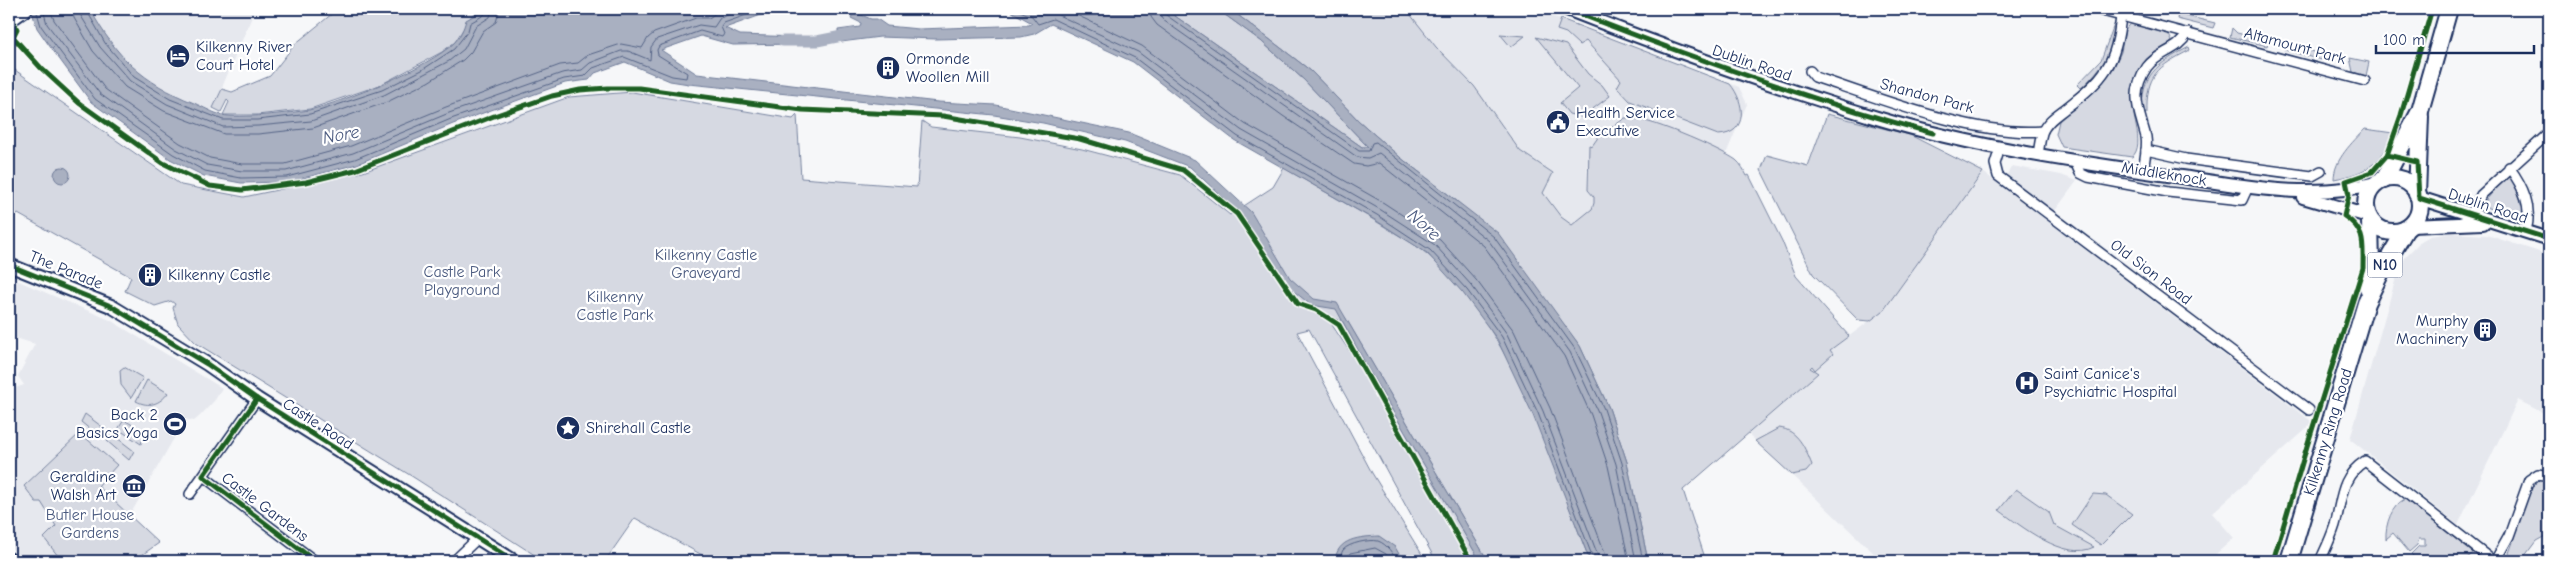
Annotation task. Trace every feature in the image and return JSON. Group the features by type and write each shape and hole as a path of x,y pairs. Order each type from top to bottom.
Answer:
{"highway":[{"name":"N10","path":"2420,111 2418,214 2408,227 2390,232 2382,230 2369,218 2366,201 2368,194 2382,181 2420,111 2449,9"},
{"path":"2382,181 2393,178 2406,182 2418,196"},
{"name":"Kilkenny Ring Road","path":"2289,561 2366,303 2371,268 2369,218"},
{"name":"Kilkenny Ring Road","path":"2366,303 2382,270 2408,227"}],"main road":[{"name":"Dublin Road","path":"1567,9 1729,70 1878,118 2000,148 2074,162 2248,187 2322,192 2354,189 2382,181"},
{"name":"Dublin Road","path":"2272,189 2369,218"},
{"name":"Dublin Road","path":"2418,196 2495,223 2549,239"},
{"name":"Dublin Road","path":"2408,227 2425,224 2495,223"},
{"name":"The Parade","path":"9,265 111,306"},
{"name":"Castle Road","path":"111,306 207,364 257,399 514,561"}],"street":[{"path":"2038,155 2042,131 2049,122 2095,84 2108,68 2116,52 2122,16 2095,9"},
{"name":"Altamount Park","path":"2122,16 2365,81"},
{"path":"2142,172 2146,138 2136,106 2141,78 2148,66 2158,57 2182,44 2188,33"},
{"name":"Shandon Park","path":"1810,71 1815,77 1882,100 1962,122 2004,130 2042,131"},
{"path":"2471,215 2481,195 2509,167 2549,133"},
{"name":"Old Sion Road","path":"2000,148 1995,164 1998,176 2309,410"},
{"path":"2146,150 2186,160 2312,176 2320,172"},
{"name":"Middleknock","path":"2074,162 2080,173 2088,177 2168,192 2242,200 2248,187"},
{"path":"2509,167 2529,206 2529,222 2526,231"},
{"name":"Castle Gardens","path":"190,494 257,399"},
{"path":"2320,561 2335,526 2347,478 2356,466 2365,461 2494,561 2508,536 2530,480 2538,474 2549,476"},
{"name":"Castle Gardens","path":"203,476 315,561"},
{"path":"454,561 477,539"}],"shaded area":[{"name":"Kilkenny River Court Hotel","path":"90,9 98,9 101,12 106,9 249,9 254,12 212,111 172,94 137,73 116,51"},
{"name":"Health Service Executive","path":"1406,9 1532,11 1561,19 1739,87 1747,104 1726,154 1634,117 1620,120 1599,136 1592,146 1587,170 1588,190 1594,197 1594,203 1583,233 1561,217 1543,193 1553,173 1520,151 1474,86 1436,47"},
{"path":"2012,166 2061,175 2077,181 2054,212 2006,176"},
{"name":"Saint Canice's Psychiatric Hospital","path":"1983,172 2311,421 2311,425 2212,513 2234,538 2216,554 2223,561 1882,561 1741,427 1829,351 1883,311"},
{"name":"Murphy Machinery","path":"2452,233 2487,235 2549,255 2549,416 2518,400 2458,525 2350,439 2397,274 2406,256 2421,241 2430,236"},
{"path":"9,277 110,320 222,388 215,400 200,416 194,421 185,419 130,515 159,543 133,561 92,561 88,558 84,561 17,561 18,557 9,545 14,542 9,534 9,390 24,385 18,376 35,344 9,336"}],"green space":[{"path":"338,9 351,9 351,12 355,9 486,9 472,15 455,42 442,52 380,85 310,109 257,115 223,115 229,102 227,100 221,112 213,108 222,89 232,92 270,76 295,44"},
{"path":"1165,9 1217,9 1261,41 1304,80 1368,147 1362,147"},
{"path":"1230,9 1406,9 1436,47 1474,86 1520,151 1553,173 1543,193 1561,217 1572,225 1592,209 1594,203 1594,197 1588,190 1589,145 1592,146 1599,136 1625,118 1634,118 1681,133 1727,155 1739,163 1747,176 1749,175 1782,241 1796,276 1849,336 1830,350 1833,354 1815,370 1812,366 1810,368 1818,373 1683,490 1706,561 1648,561 1627,462 1609,408 1580,346 1539,293 1457,201 1401,158 1359,121 1311,71"},
{"path":"2178,14 2215,23 2213,28 2177,19"},
{"path":"1561,19 1730,84 1739,99 1741,116 1739,123 1735,129 1728,133 1718,135 1630,101 1617,87 1621,80 1586,41 1579,45 1566,33 1557,30"},
{"path":"2115,22 2112,42 2106,59 2081,89 2077,85 2101,60"},
{"path":"2130,23 2168,33 2172,41 2144,65 2134,85 2132,100 2138,136 2136,151 2132,157 2062,147 2056,134 2059,121 2090,95 2113,69 2121,52 2125,30"},
{"path":"2232,28 2237,33 2269,41 2267,46 2230,37"},
{"path":"1500,34 1525,36 1511,47"},
{"path":"1536,37 1566,45 1588,74 1602,85 1610,96 1582,117 1569,114 1560,103 1578,88"},
{"path":"2286,45 2323,54 2321,60 2284,50"},
{"path":"2189,47 2190,50 2162,67 2151,81 2147,100 2147,113 2142,114 2144,89 2153,72 2168,59"},
{"path":"2350,58 2369,62 2366,76 2353,72"},
{"name":"Kilkenny Castle Park","path":"12,68 181,185 244,197 363,172 569,97 632,92 793,119 797,115 801,178 917,187 922,121 931,127 1020,137 1082,149 1180,175 1230,215 1273,187 1284,168 1420,248 1458,285 1484,320 1506,357 1526,397 1590,561 1488,561 1345,317 1341,319 1480,561 1475,561 1338,319 1330,322 1352,355 1469,561 1436,561 1309,329 1297,332 1372,473 1426,561 713,561 635,518 605,561 544,561 413,477 196,343 178,324 173,308 175,304 171,301 155,306 125,291 131,277 9,209 9,72"},
{"path":"1827,114 1910,135 1983,172 1883,311 1870,321 1858,320 1813,274 1761,170 1767,155 1808,166"},
{"path":"2365,129 2393,133 2389,144 2378,160 2364,170 2334,179 2337,165 2341,158"},
{"path":"2505,176 2513,179 2524,209 2518,217 2486,207 2484,203"},
{"path":"124,367 143,378 131,398 121,385 120,370"},
{"path":"147,380 168,393 154,404 136,401"},
{"path":"85,414 105,429 101,435 97,435 81,422"},
{"path":"124,420 145,432 141,444 118,429"},
{"path":"1779,428 1791,432 1800,441 1812,465 1806,472 1792,475 1755,441"},
{"name":"Butler House Gardens","path":"80,433 117,465 98,486 159,543 133,561 92,561 88,558 84,561 62,561 44,538 56,526 41,502 36,502 24,486"},
{"path":"112,434 134,451 129,460 107,441"},
{"path":"2540,479 2549,480 2549,534 2536,541 2521,561 2511,561 2509,553 2513,542 2511,541 2531,488"},
{"path":"2016,489 2049,512 2054,525 2094,547 2070,550 2044,540 2019,525 1999,510"},
{"path":"2093,494 2106,495 2132,514 2101,545 2072,525"},
{"path":"2405,499 2473,553 2464,561 2414,561 2416,559 2411,554 2419,546 2425,546 2425,539 2419,539 2417,545 2409,552 2393,533 2386,539 2390,516 2396,506"}],"water":[{"name":"Nore","path":"31,9 90,9 121,55 145,77 176,95 215,113 230,116 265,115 309,110 364,92 406,73 442,52 458,38 466,20 486,9 778,9 725,28 740,35 798,37 797,44 733,45 701,36 661,50 697,74 938,102 996,105 1129,133 1195,160 1251,212 1290,278 1314,299 1337,303 1488,561 1480,561 1370,372 1336,309 1311,305 1285,284 1244,217 1190,167 1125,142 1043,123 994,115 670,81 625,62 595,73 589,80 565,83 453,124 357,164 288,182 241,183 204,176 170,159 91,102 52,49 54,47 51,48 37,28"},
{"name":"Nore","path":"1007,9 1165,9 1362,147 1368,147 1304,80 1261,41 1217,9 1230,9 1311,71 1359,121 1401,158 1498,233 1580,346 1609,408 1627,462 1648,561 1590,561 1533,415 1497,339 1463,293 1427,253 1375,220 1234,140 1133,62 1051,24 1034,34 1021,37 936,39 880,37 841,42 838,37 838,30 860,27 861,23 851,18 854,12 871,19 877,19 887,26 919,29 1029,25 1032,23"},
{"path":"59,167 65,167 70,172 68,181 59,183 54,178 54,172"},
{"path":"1379,536 1395,547 1403,561 1335,561 1337,553 1345,543 1357,538"}],"waterway":[{"path":"783,41 817,41 852,34"}],"cycle path":[{"path":"1567,9 1657,44 1794,92 1933,133"},
{"path":"2273,561 2363,268 2363,245 2360,232 2344,216 2349,195 2346,181 2372,172 2387,155 2401,115 2432,9"},
{"path":"11,19 17,29 13,37 41,68 79,103 163,163 210,186 242,190 306,182 355,170 494,116 552,96 580,90 608,88 639,88 802,110 943,116 1080,139 1183,170 1237,214 1298,304 1316,310 1339,325 1471,561"},
{"path":"2387,155 2417,162 2419,198 2549,239"},
{"path":"9,265 111,306 207,364 257,399 514,561"},
{"path":"257,399 203,476 315,561"}],"place":[{"name":"Kilkenny River Court Hotel","path":"178,56"},
{"name":"Ormonde Woollen Mill","path":"888,68"},
{"name":"Health Service Executive","path":"1558,122"},
{"name":"Kilkenny Castle","path":"150,275"},
{"name":"Murphy Machinery","path":"2485,330"},
{"name":"Saint Canice's Psychiatric Hospital","path":"2027,383"},
{"name":"Back 2 Basics Yoga","path":"175,424"},
{"name":"Shirehall Castle","path":"568,428"},
{"name":"Geraldine Walsh Art","path":"134,486"}],"park label":[{"name":"Kilkenny Castle Graveyard","path":"706,264"},
{"name":"Castle Park Playground","path":"462,281"}]}
